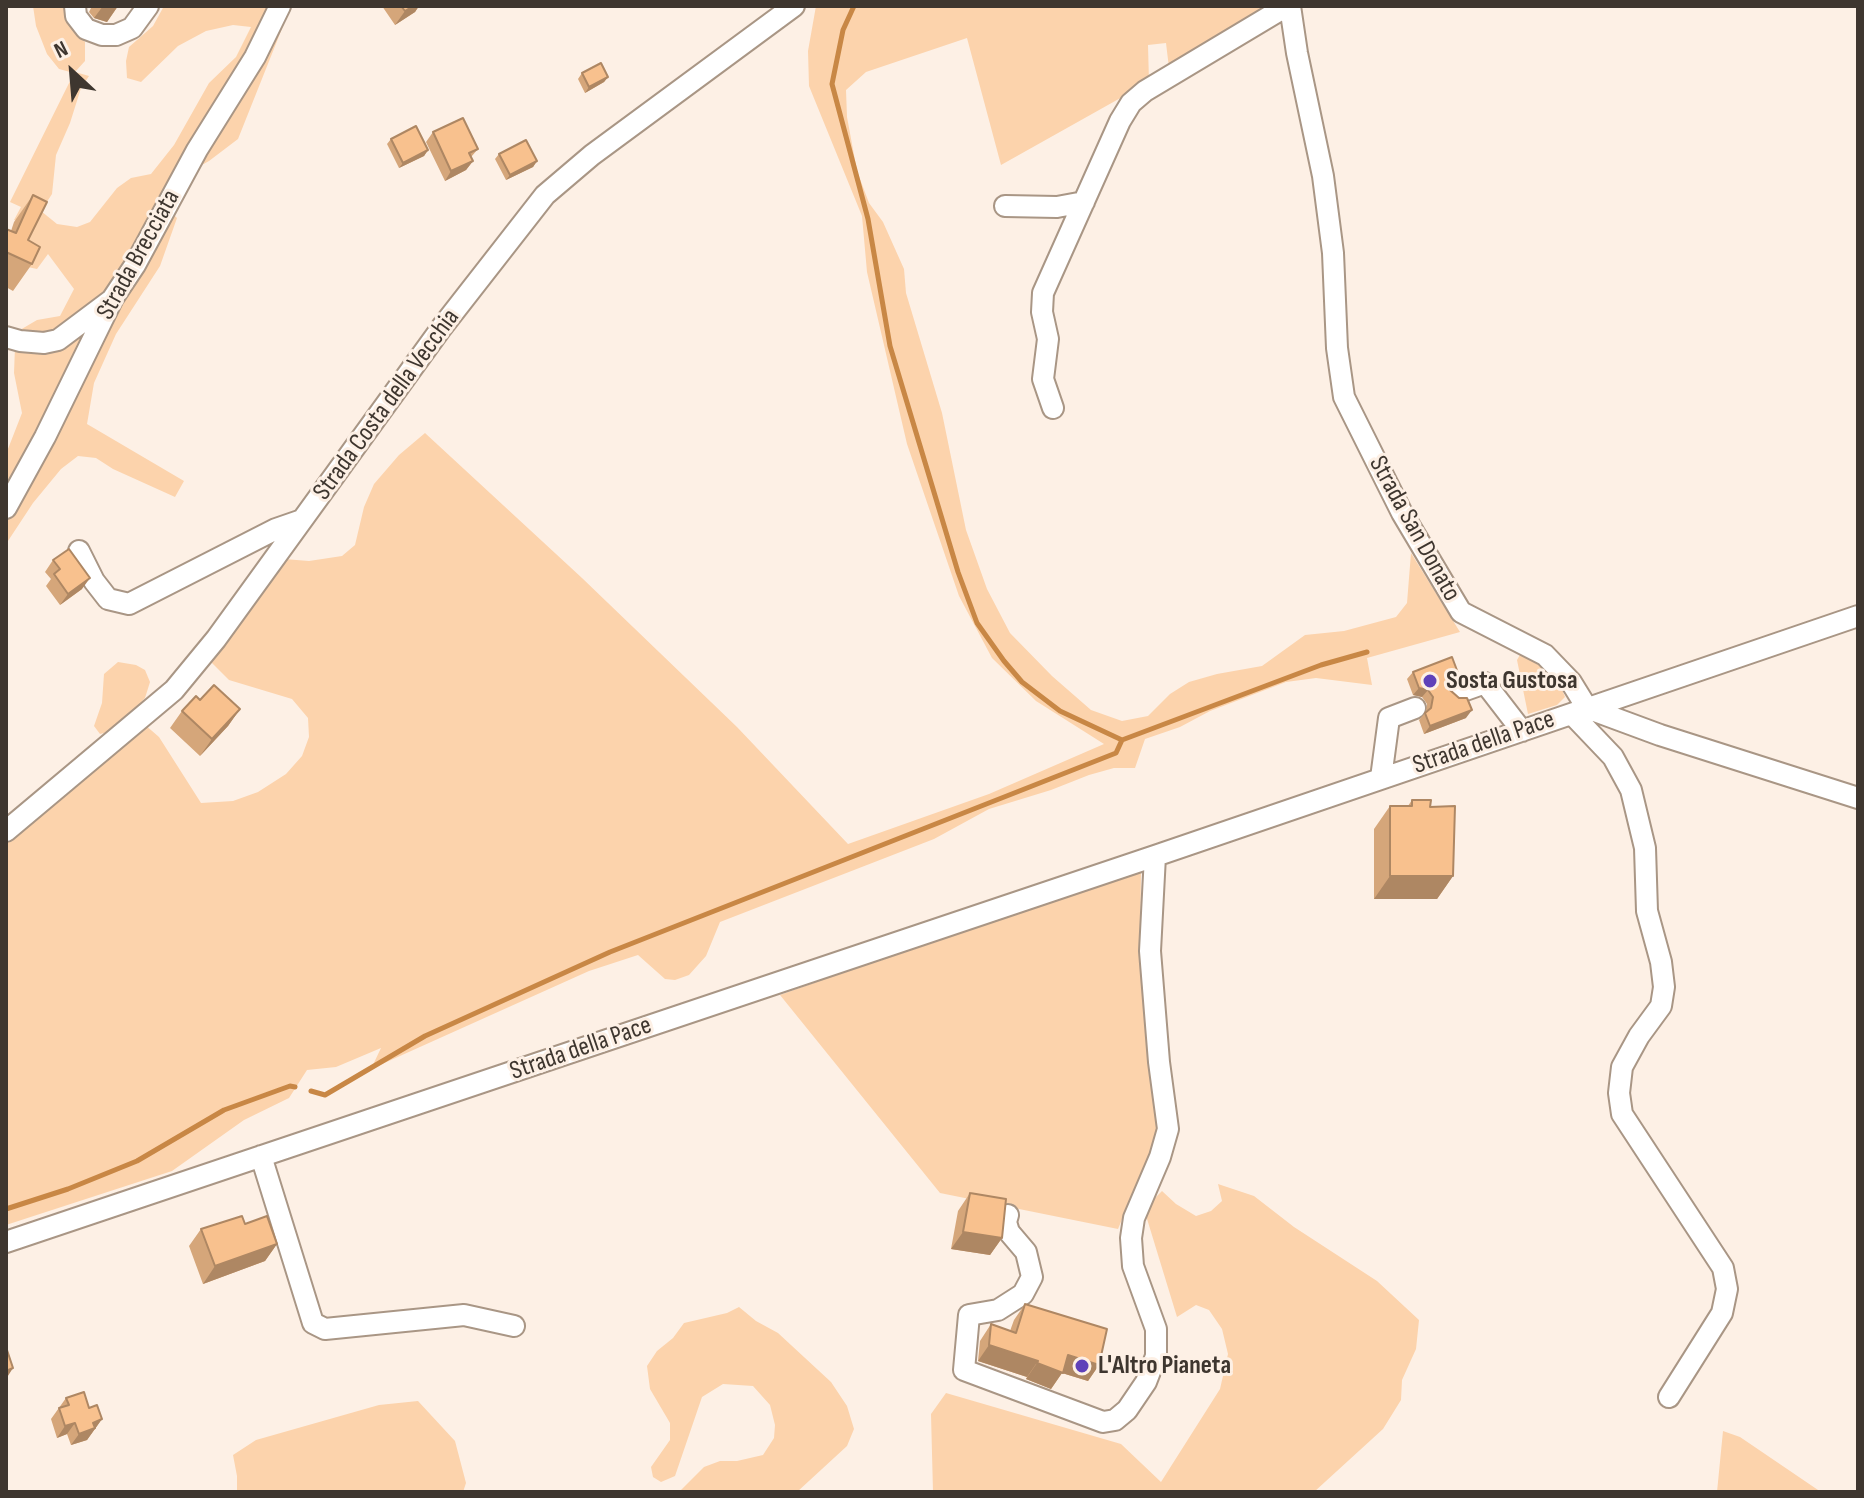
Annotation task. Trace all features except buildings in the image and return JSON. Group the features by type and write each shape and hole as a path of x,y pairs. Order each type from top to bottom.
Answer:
{"street":[{"path":"75,6 76,16 86,29 102,35 116,35 132,28 148,6"},
{"name":"Strada Brecciata","path":"6,508 45,437 113,298 135,265 197,150 255,57 280,6"},
{"name":"Strada Costa della Vecchia","path":"6,831 174,690 216,639 442,327 545,195 592,155 794,6"},
{"name":"Strada San Donato","path":"1053,408 1043,379 1048,339 1042,312 1043,293 1131,103 1145,91 1289,6 1323,176 1333,253 1337,348 1344,397 1402,513 1461,612 1545,655 1571,682 1579,711 1613,757 1631,790 1645,848 1647,911 1661,962 1664,987 1661,1006 1622,1067 1619,1093 1622,1114 1723,1268 1727,1289 1722,1313 1669,1397"},
{"path":"1005,206 1057,207 1084,202"},
{"path":"6,337 44,343 58,340 113,298"},
{"path":"79,551 94,581 108,599 129,604 276,529 302,520"},
{"name":"Strada della Pace","path":"6,1242 1858,616"},
{"path":"1457,693 1485,683 1522,731"},
{"path":"1381,778 1389,718 1415,708"},
{"path":"1579,711 1858,798"},
{"path":"1008,1215 1006,1222 1009,1232 1026,1252 1032,1277 1023,1294 998,1310 969,1315 964,1370 1103,1422 1115,1420 1127,1410 1146,1382 1156,1356 1156,1329 1133,1266 1131,1238 1134,1218 1160,1157 1168,1129 1150,951 1155,856"},
{"path":"261,1156 313,1323 325,1329 464,1315 514,1326"}],"shaded area":[{"path":"33,6 81,6 74,23 85,42 85,61 75,72 89,76 81,88 56,155 52,194 41,211 57,224 77,227 90,222 117,188 131,178 151,174 174,145 209,83 236,57 251,27 233,25 206,31 178,46 141,82 127,78 129,47 153,26 164,6 291,6 238,139 209,161 175,180 164,205 177,218 160,266 116,334 94,383 87,424 184,481 175,497 96,458 78,456 61,469 33,503 6,544 6,454 22,413 14,373 15,347 20,330 37,320 60,316 74,289 48,254 37,269 23,266 30,225 14,220 21,207 10,202 74,73 59,69 47,54 36,26"},
{"path":"816,6 1267,6 1169,68 1166,43 1148,45 1149,82 1001,165 967,38 866,72 846,90 847,117 857,171 869,203 883,222 904,269 906,293 942,413 966,530 987,589 1010,633 1052,676 1091,710 1122,721 1148,716 1170,694 1189,682 1262,666 1305,635 1344,631 1396,617 1407,603 1411,553 1460,632 1367,658 1372,685 1316,678 1286,682 1210,711 1180,727 1145,739 1135,768 1114,768 1089,775 989,809 934,839 720,922 706,956 689,975 675,980 665,979 638,955 589,971 371,1069 381,1048 336,1067 307,1070 289,1098 244,1120 172,1171 6,1225 6,842 144,724 159,737 201,803 233,801 258,792 286,774 302,756 309,737 308,718 292,699 229,680 209,660 284,559 309,561 342,556 355,545 364,507 374,484 399,455 425,433 737,727 848,844 989,794 1104,744 1036,701 992,658 959,596 907,444 867,272 862,216 809,86 808,51"},
{"path":"1521,653 1548,671 1560,684 1565,697 1557,705 1528,714 1517,660"},
{"path":"118,662 145,670 150,682 145,698 116,730 100,734 94,726 102,703 104,674"},
{"path":"1141,868 1140,964 1158,1133 1118,1229 940,1193 780,995 1045,900"},
{"path":"1218,1184 1254,1196 1294,1227 1377,1281 1419,1320 1416,1349 1402,1380 1401,1400 1383,1429 1314,1492 933,1492 931,1414 946,1393 1121,1444 1161,1482 1220,1389 1228,1354 1222,1329 1209,1310 1196,1305 1177,1317 1144,1209 1162,1191 1196,1216 1211,1211 1222,1201"},
{"path":"739,1307 778,1333 831,1382 847,1406 854,1429 847,1446 797,1492 679,1492 704,1467 720,1461 763,1455 774,1438 775,1425 770,1405 753,1386 723,1384 702,1397 675,1476 661,1482 653,1477 651,1467 670,1440 670,1423 650,1389 647,1366 684,1323 727,1313"},
{"path":"418,1401 455,1441 466,1483 463,1492 237,1492 233,1455 256,1440 379,1405"},
{"path":"1723,1431 1740,1437 1821,1492 1717,1492"}],"waterway":[{"path":"854,6 843,30 832,84 868,219 890,346 958,572 977,623 1004,661 1022,682 1060,711 1122,740 1321,665 1367,652"},
{"path":"311,1091 325,1095 425,1036 610,952 1116,753 1122,740"},
{"path":"6,1209 68,1189 137,1161 224,1110 290,1086 295,1087"}],"place":[{"name":"Sosta Gustosa","path":"1430,681"},
{"name":"L'Altro Pianeta","path":"1082,1366"}]}
